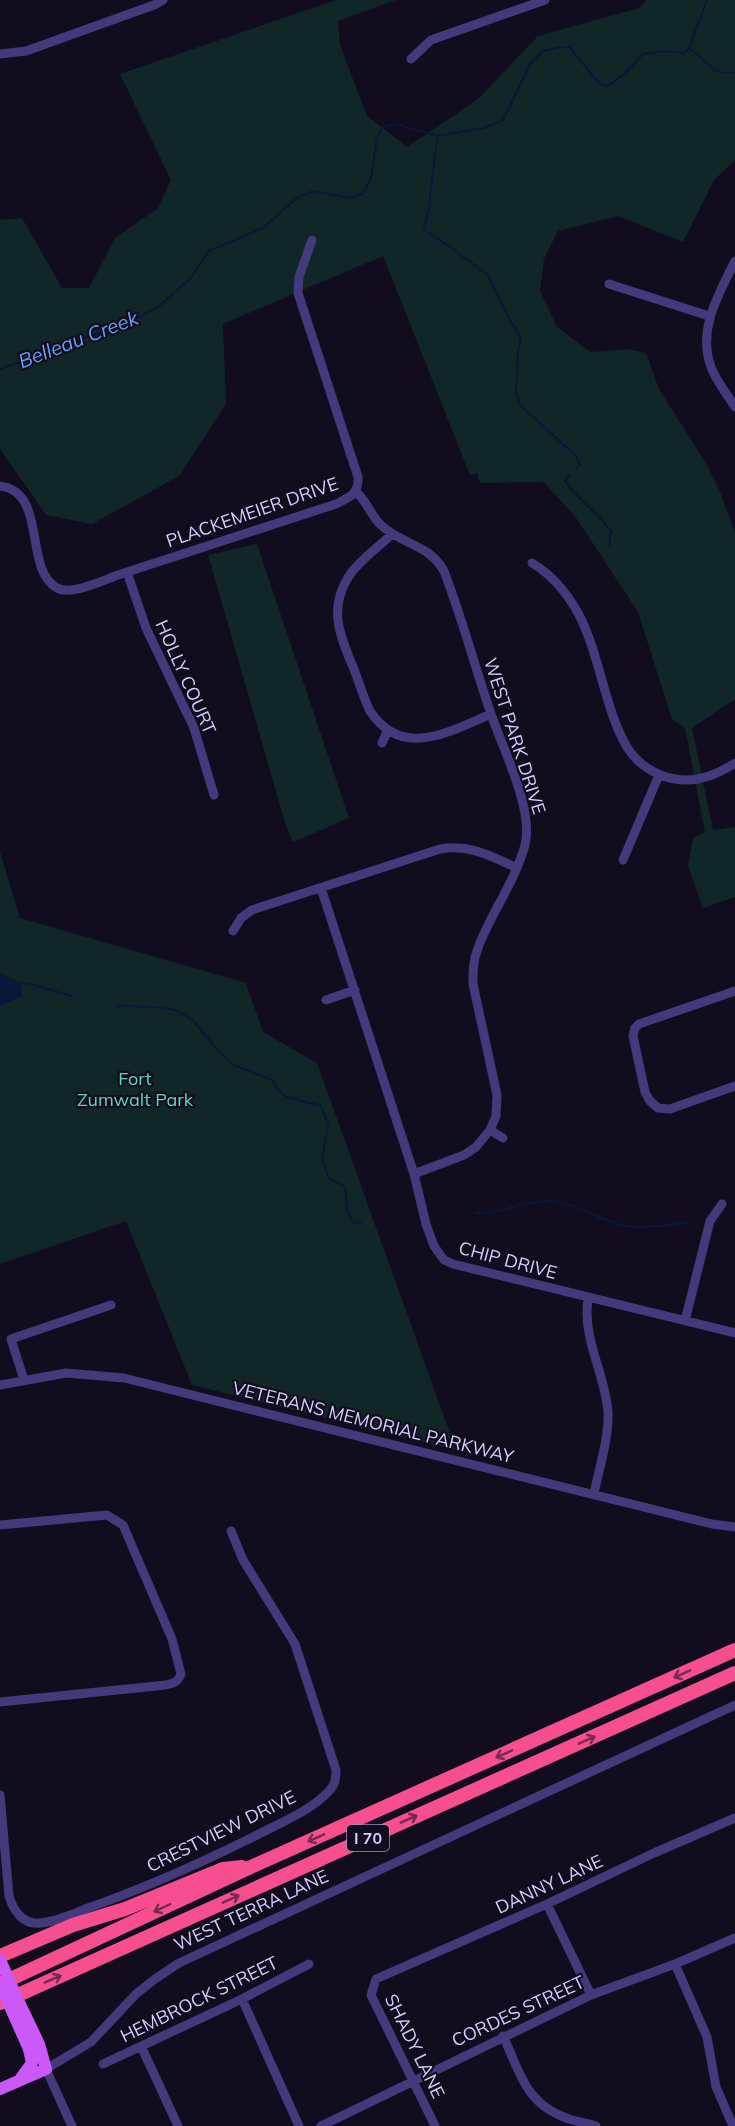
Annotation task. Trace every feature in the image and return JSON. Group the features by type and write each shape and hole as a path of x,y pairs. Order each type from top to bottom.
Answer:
{"highway":[{"name":"I 70","path":"0,1984 254,1866 735,1650"},
{"name":"I 70","path":"0,2003 735,1673"},
{"path":"0,1958 73,1924 125,1909 223,1869 254,1866"}],"main road":[{"path":"0,1958 34,2047 31,2067 15,2083"},
{"path":"0,1984 46,2069"},
{"name":"WEST TERRA LANE","path":"0,2089 46,2069"}],"street":[{"path":"0,54 26,51 154,6 164,0"},
{"path":"411,59 430,40 544,0"},
{"name":"PLACKEMEIER DRIVE","path":"0,486 12,489 23,501 32,524 42,567 51,584 58,589 72,590 349,498 356,492 358,477 298,293 299,277 312,240"},
{"path":"735,261 709,316 706,345 711,367 735,407"},
{"path":"609,285 709,316"},
{"name":"WEST PARK DRIVE","path":"356,492 379,524 392,534 433,556 444,571 491,714 522,799 526,817 527,836 517,868 477,949 473,967 473,984 497,1095 496,1116 490,1130"},
{"path":"392,534 349,576 340,595 338,631 368,708 376,720 388,730 407,738 424,739 491,714"},
{"path":"532,563 552,576 578,612 594,651 616,721 628,748 647,768 659,775 682,781 722,772 735,763"},
{"name":"HOLLY COURT","path":"127,572 146,628 194,728 214,795"},
{"path":"382,743 388,730"},
{"path":"623,860 659,775"},
{"path":"233,931 241,918 252,910 446,848 473,849 517,868"},
{"name":"CHIP DRIVE","path":"321,888 414,1174 426,1224 434,1246 444,1260 588,1299 735,1333"},
{"path":"326,1000 354,990"},
{"path":"735,991 639,1024 633,1036 645,1092 658,1108 670,1109 735,1086"},
{"path":"414,1174 464,1155 476,1147 490,1130 503,1138"},
{"path":"685,1320 710,1221 722,1204"},
{"path":"588,1299 587,1325 608,1410 607,1431 594,1494"},
{"path":"24,1380 11,1339 111,1305"},
{"name":"VETERANS MEMORIAL PARKWAY","path":"0,1385 66,1373 124,1378 712,1524 735,1527"},
{"path":"0,1526 107,1515 118,1520 123,1525 172,1639 181,1674 175,1683 166,1685 0,1702"},
{"name":"CRESTVIEW DRIVE","path":"0,1795 9,1896 12,1907 24,1919 40,1923 130,1893 279,1825 319,1800 330,1790 336,1780 336,1770 295,1644 243,1560 231,1531"},
{"name":"WEST TERRA LANE","path":"46,2069 91,2042 136,1995 179,1963 735,1705"},
{"name":"DANNY LANE","path":"376,1979 735,1818"},
{"path":"547,1904 591,1995"},
{"name":"CORDES STREET","path":"321,2126 591,1995 675,1964 735,1938"},
{"name":"HEMBROCK STREET","path":"103,2064 242,2000 309,1964"},
{"path":"675,1964 707,2037 716,2087 733,2126"},
{"name":"SHADY LANE","path":"376,1979 371,1995 435,2126"},
{"path":"242,2000 299,2126"},
{"path":"503,2036 531,2096 545,2109 570,2120 596,2126"},
{"path":"141,2046 178,2126"},
{"path":"46,2069 72,2126"}],"green space":[{"path":"336,0 396,0 338,21 340,45 367,116 407,147 477,100 538,36 639,8 647,0 735,0 735,160 714,180 683,242 618,216 558,231 544,259 540,291 557,327 590,352 628,349 646,353 659,389 707,465 735,533 735,699 692,728 713,830 735,827 735,897 703,908 688,866 693,838 705,832 685,728 672,719 638,612 577,519 544,482 480,483 477,473 470,475 383,256 223,324 226,404 179,476 92,524 46,515 0,449 0,220 22,218 62,288 89,288 115,238 158,208 171,180 120,74"},
{"path":"257,544 349,818 293,842 286,826 208,555"},
{"name":"Fort Zumwalt Park","path":"0,852 20,918 246,983 263,1032 317,1063 456,1450 192,1385 126,1221 0,1264"}],"water":[{"path":"0,973 21,983 22,996 2,1005 0,1005"}],"waterway":[{"name":"Belleau Creek","path":"0,369 134,320 159,306 191,278 209,251 263,228 297,198 313,191 350,198 363,194 371,178 377,138 383,127 396,124 437,136 484,128 503,120 531,63 543,51 560,47 569,47 600,84 608,86 625,73 643,54 663,51 684,53 689,48 707,0"},
{"path":"689,48 715,70 722,73 735,73"},
{"path":"437,136 429,207 424,230 488,275 507,315 521,337 516,392 520,405 576,456 580,465 576,469"},
{"path":"570,476 565,481 611,531 609,545"},
{"path":"21,983 71,996"},
{"path":"118,1006 175,1010 193,1020 219,1052 234,1065 272,1080 277,1089 287,1097 321,1106 328,1125 322,1160 329,1178 345,1187 351,1219 354,1223 361,1222"},
{"path":"476,1213 550,1201 559,1202 627,1226 686,1223"}]}
